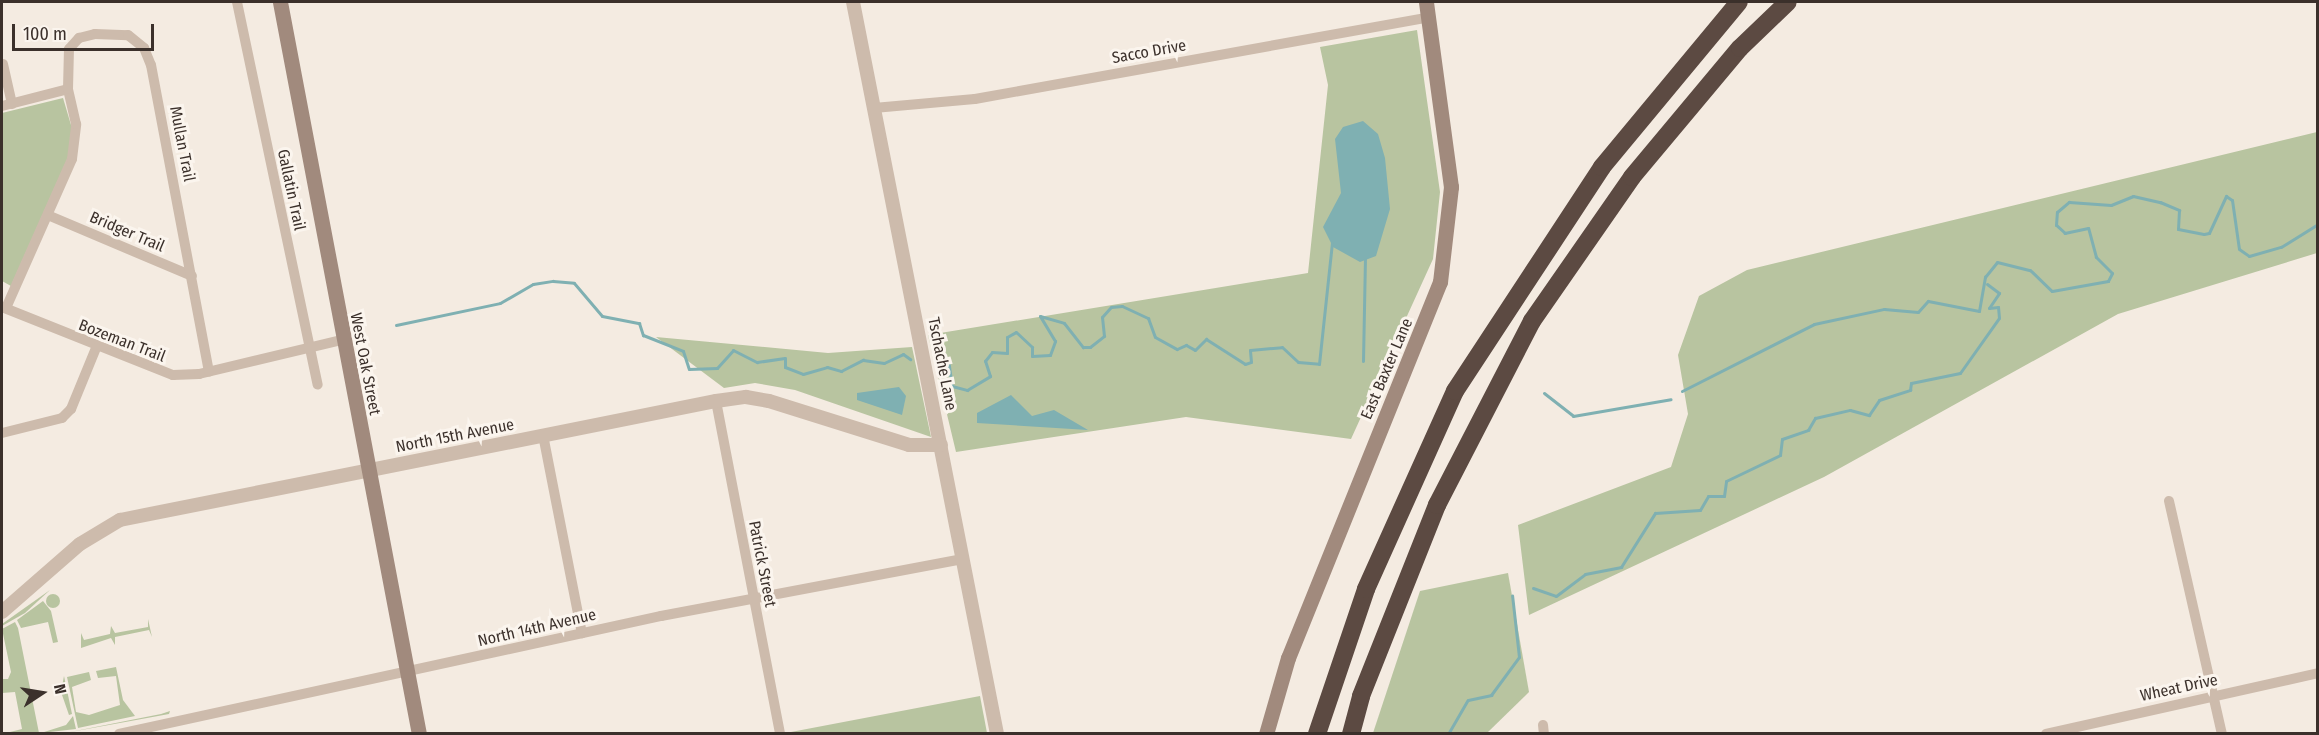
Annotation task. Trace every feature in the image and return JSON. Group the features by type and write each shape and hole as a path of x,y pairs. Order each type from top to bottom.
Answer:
{"highway":[{"path":"1317,734 1366,589 1455,391 1602,167 1740,2"},
{"path":"1351,734 1361,696 1437,505 1532,321 1632,177 1740,48 1788,2"}],"main road":[{"name":"West Oak Street","path":"280,2 342,340 419,734"},
{"name":"East Baxter Lane","path":"1266,734 1288,658 1440,282 1450,187 1426,2"}],"street":[{"name":"Gallatin Trail","path":"237,2 318,385"},
{"name":"Tschache Lane","path":"853,2 997,734"},
{"name":"Sacco Drive","path":"874,108 975,99 1429,17"},
{"name":"Mullan Trail","path":"4,307 50,216 76,139 68,89 69,49 79,38 118,33 144,48 192,276 209,372"},
{"path":"3,64 7,105 68,89"},
{"name":"Bridger Trail","path":"50,216 192,276"},
{"name":"Bozeman Trail","path":"4,307 156,372 209,372 342,340"},
{"path":"2,433 62,417 71,408 96,348"},
{"name":"North 15th Avenue","path":"2,612 80,544 120,520 716,401 746,397 769,401 909,445 941,445"},
{"name":"Patrick Street","path":"716,401 780,734"},
{"path":"543,435 582,633"},
{"path":"2169,501 2222,734"},
{"name":"North 14th Avenue","path":"122,733 408,673 582,633 963,559"},
{"name":"Wheat Drive","path":"2046,734 2318,673"}],"green space":[{"path":"1417,30 1440,192 1433,259 1351,439 1186,417 956,452 928,335 1308,273 1328,85 1320,47"},
{"path":"63,98 74,135 70,153 11,286 2,281 2,113"},
{"path":"2317,132 2317,253 2118,314 1824,477 1529,615 1518,525 1671,467 1688,414 1678,355 1699,296 1747,270"},
{"path":"656,337 828,353 912,347 931,437 795,390 755,383 724,388"},
{"path":"1508,573 1529,692 1487,733 1373,733 1420,591"},
{"path":"50,590 25,613 2,626 2,624"},
{"path":"53,594 58,596 60,601 58,606 53,608 48,606 46,601 48,596"},
{"path":"43,601 51,611 58,642 53,643 48,622 21,628 17,620"},
{"path":"148,619 152,637 149,630 115,637 115,645 111,638 81,648 81,633 84,640 110,634 111,626 115,633 148,627"},
{"path":"15,622 39,733 6,733 22,729 15,692 2,693 2,679 8,679 11,672 2,629"},
{"path":"116,667 123,700 135,716 78,728 67,677 89,672 91,680 72,687 76,712 89,715 120,705 116,676 98,678 96,671"},
{"path":"64,676 72,714 69,715 61,692"},
{"path":"980,696 987,733 791,733 791,732"},
{"path":"170,711 169,714 65,733 161,714"},
{"path":"73,716 76,729 41,733 66,725"}],"water":[{"path":"1363,121 1378,134 1385,158 1390,209 1376,256 1360,262 1333,247 1323,227 1341,193 1335,139 1343,127"},
{"path":"899,387 906,396 902,415 857,400 857,393"},
{"path":"1011,395 1032,416 1054,410 1088,430 977,423 977,413"}],"waterway":[{"path":"1682,391 1814,324 1884,309 1918,312 1928,301 1979,311 1985,277 1997,262 2030,270 2052,291 2108,281 2112,273 2096,257 2088,228 2065,233 2056,225 2057,212 2069,202 2111,205 2133,196 2160,202 2179,210 2178,229 2204,234 2209,233 2226,196 2232,200 2239,249 2249,256 2281,247 2318,224"},
{"path":"937,354 948,359 952,386 967,390 990,376 985,361 992,352 1007,353 1007,337 1016,332 1032,347 1032,356 1050,355 1055,341 1040,316 1064,323 1083,347 1090,347 1104,336 1102,317 1111,307 1122,306 1148,318 1155,337 1177,349 1186,345 1195,350 1206,339 1245,364 1251,362 1250,350 1282,347 1298,362 1319,364 1332,243"},
{"path":"1363,361 1365,259"},
{"path":"396,325 500,303 533,284 553,281 574,283 602,316 639,323 643,335 683,351 689,369 717,368 733,350 757,362 785,358 785,367 803,374 827,367 841,371 863,360 884,363 903,354 910,359"},
{"path":"1533,588 1556,596 1585,574 1621,567 1655,513 1700,510 1708,496 1724,496 1726,481 1780,455 1782,439 1808,430 1815,418 1850,410 1869,415 1879,400 1910,390 1911,383 1960,373 1999,318 1998,307 1989,308 1999,293 1987,284"},
{"path":"1544,393 1573,416 1671,399"},
{"path":"1448,734 1468,700 1491,695 1519,657 1512,595"}]}
